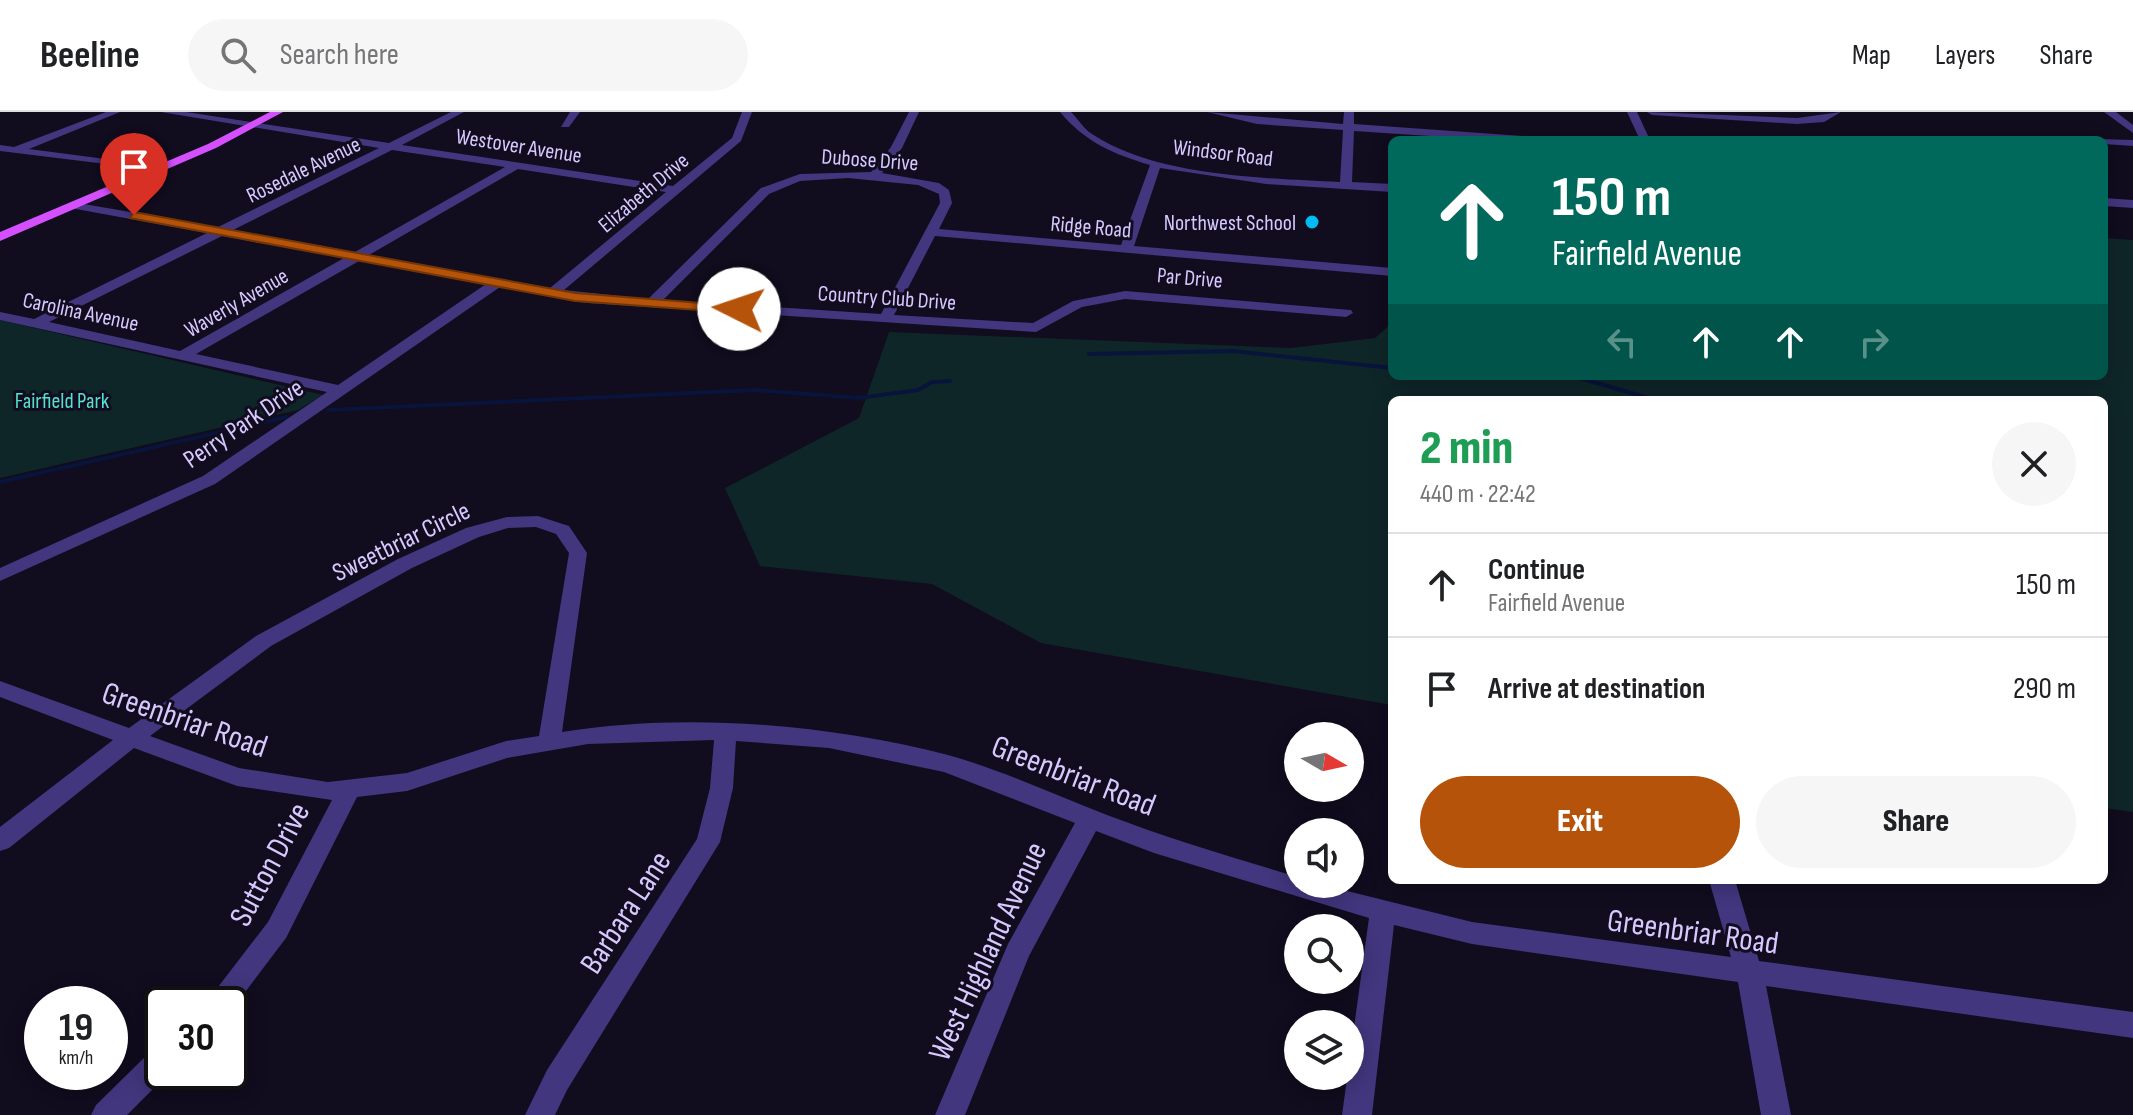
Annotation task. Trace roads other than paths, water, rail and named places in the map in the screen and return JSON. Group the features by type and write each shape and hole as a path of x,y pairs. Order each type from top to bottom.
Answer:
{"main road":[{"path":"0,237 159,169 278,112"}],"street":[{"path":"0,155 115,112"},
{"name":"Westover Avenue","path":"166,112 676,190"},
{"name":"Rosedale Avenue","path":"35,324 459,112"},
{"path":"565,125 575,112"},
{"name":"Elizabeth Drive","path":"552,293 737,139 747,112"},
{"path":"872,178 896,148 914,112"},
{"name":"Windsor Road","path":"1065,112 1089,137 1156,164 1226,176 1388,188"},
{"path":"1212,112 1241,120 1474,136"},
{"path":"1346,185 1349,112"},
{"path":"1632,112 1643,136"},
{"path":"1652,112 1797,121 1820,120 1836,112"},
{"path":"2109,112 2133,130"},
{"path":"2108,141 2133,143"},
{"path":"0,148 159,169"},
{"path":"1126,249 1156,164"},
{"name":"Waverly Avenue","path":"184,355 517,165"},
{"name":"Dubose Drive","path":"651,304 774,185 813,174 917,182 941,189 947,197 885,319"},
{"path":"2108,202 2133,204"},
{"name":"Country Club Drive","path":"76,205 552,293 651,304 1036,328"},
{"name":"Ridge Road","path":"930,232 1388,272"},
{"name":"Perry Park Drive","path":"0,575 198,486 497,283"},
{"name":"Par Drive","path":"1036,328 1078,304 1125,295 1346,313"},
{"name":"Carolina Avenue","path":"0,316 339,390"},
{"name":"Sweetbriar Circle","path":"0,841 252,648 466,533 504,523 528,522 550,526 566,534 578,553 549,742"},
{"name":"Greenbriar Road","path":"0,689 251,781 348,791 407,782 482,756 549,742 659,731 725,732 829,740 918,757 1001,782 1090,819 1230,867 1383,912 1524,943 2133,1025"},
{"name":"Barbara Lane","path":"540,1115 557,1080 708,842 721,805 726,770 725,732"},
{"name":"Sutton Drive","path":"234,986 272,941 294,907 348,791"},
{"name":"West Highland Avenue","path":"950,1115 1017,952 1090,819"},
{"path":"1723,884 1749,973 1776,1115"},
{"path":"1357,1115 1383,912"},
{"path":"106,1115 144,1078"}],"waterway":[{"path":"1089,354 1233,351 1388,368"},
{"path":"1587,380 1641,396"},
{"path":"328,410 755,390 859,398 918,390 932,382 950,381"},
{"path":"0,482 287,417"}],"place":[{"name":"Northwest School","path":"1312,222"}],"park label":[{"name":"Fairfield Park","path":"62,400"}]}
